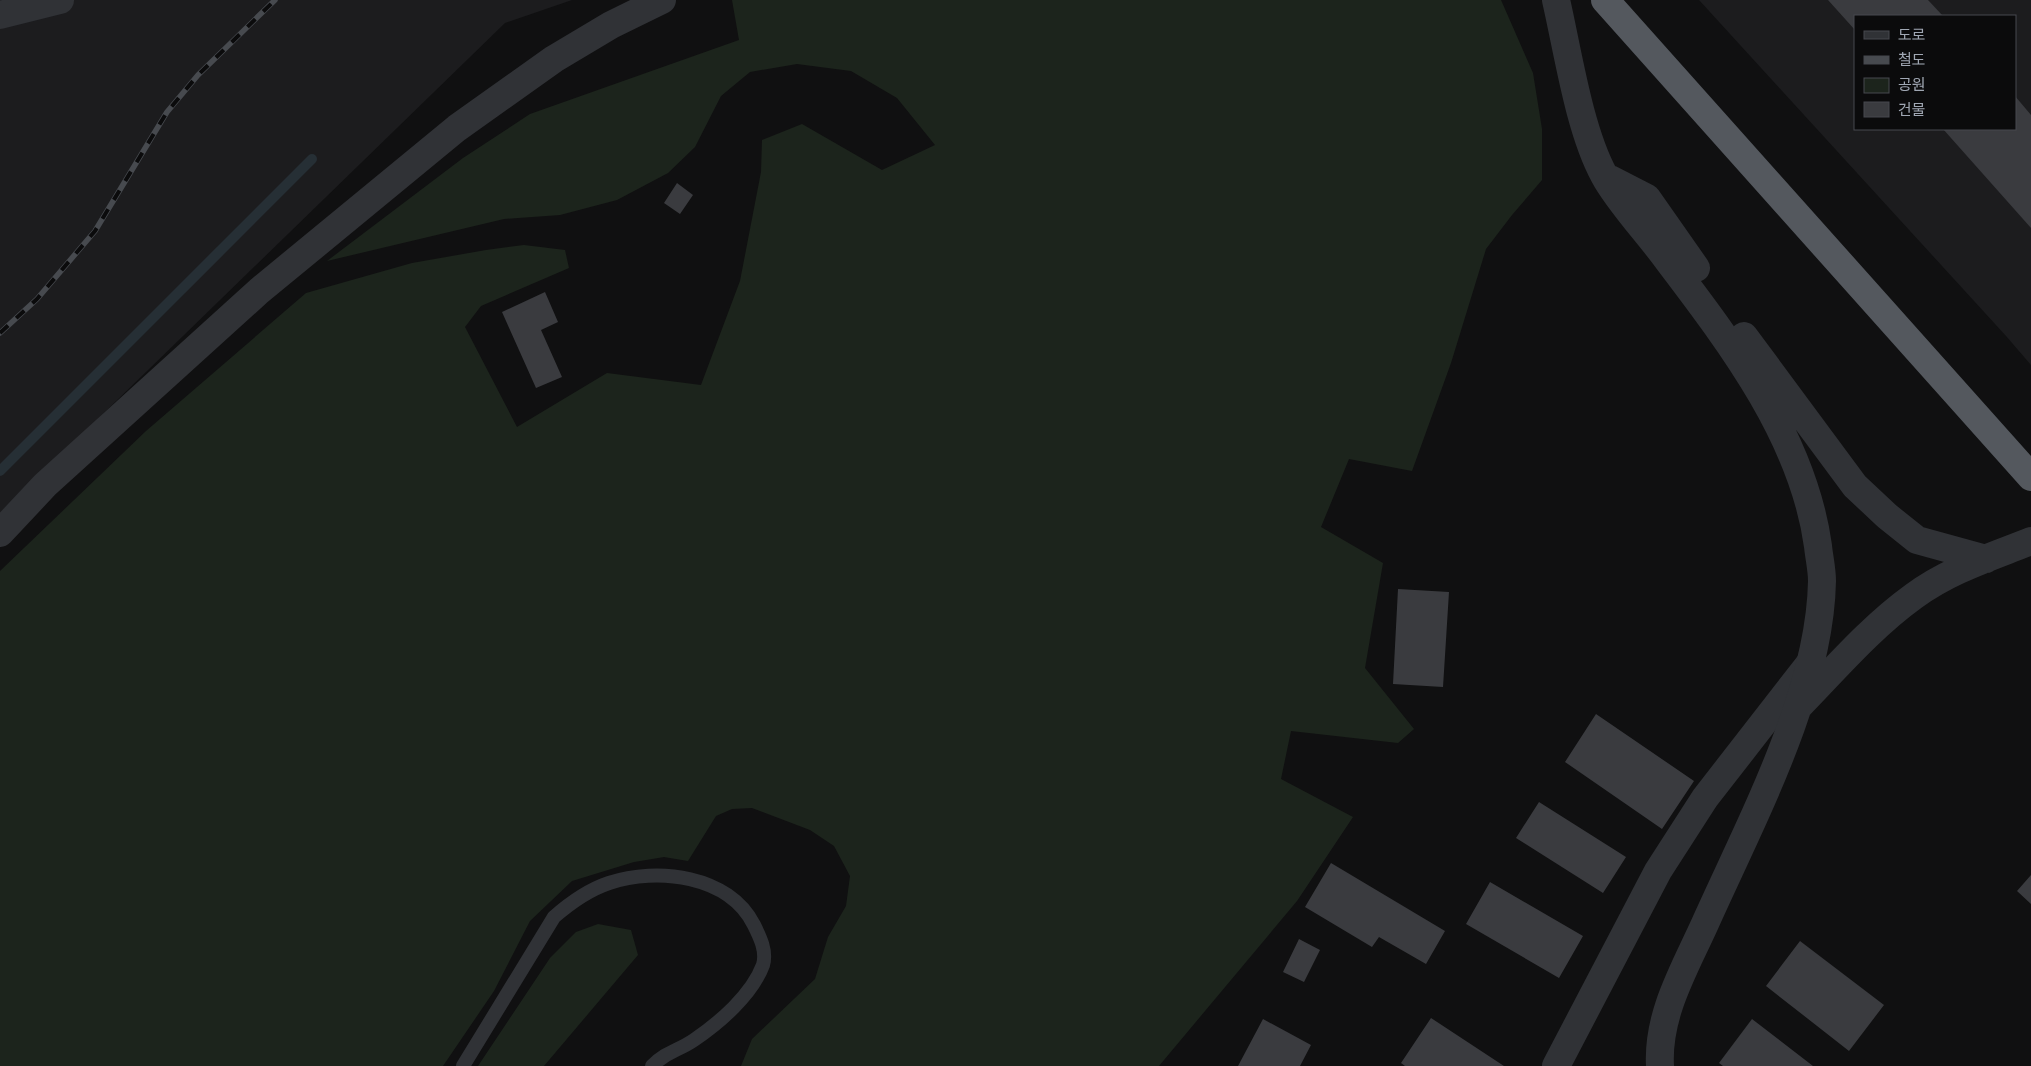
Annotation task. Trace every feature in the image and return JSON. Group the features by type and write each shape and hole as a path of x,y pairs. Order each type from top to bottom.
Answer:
{"highway":[{"path":"1605,0 2031,477"}],"street":[{"path":"0,15 60,0"},
{"path":"0,533 45,485 259,291 457,128 554,59 611,25 662,0"},
{"path":"1556,0 1588,136 1604,176 1720,328 1763,399 1797,466 1814,514 1822,578 1820,615 1810,663 1796,709 1757,808 1671,995 1664,1030 1660,1066"},
{"path":"1604,176 1647,198 1787,397 1855,486 1887,516 1917,540 1986,559"},
{"path":"1796,709 1868,634 1915,595 1957,570 2031,541"},
{"path":"1556,1066 1658,871 1705,798 1810,663"}],"lane":[{"path":"463,1066 554,917 569,904 609,883 641,876 674,876 707,884 733,899 751,919 763,943 763,964 748,991 719,1019 693,1041 663,1055 652,1066"}],"shaded area":[{"path":"0,0 572,0 505,23 0,514"},
{"path":"1699,0 2031,0 2031,365 2006,336"}],"green space":[{"path":"732,0 1501,0 1533,73 1542,129 1542,180 1486,249 1451,363 1412,471 1349,459 1321,527 1383,563 1365,668 1414,729 1398,743 1291,731 1281,779 1353,817 1297,901 1159,1066 741,1066 752,1039 815,979 828,937 846,906 850,876 834,846 810,830 752,808 732,809 716,816 688,861 664,857 634,862 572,881 530,921 494,991 443,1066 0,1066 0,571 146,431 306,293 412,263 524,245 565,250 569,268 481,306 465,327 517,427 607,373 701,385 740,281 761,172 762,140 802,124 882,170 935,145 897,98 851,71 797,64 750,72 721,96 695,147 668,173 617,200 560,215 504,219 327,261 463,158 530,114 739,40"},
{"path":"598,924 631,930 638,955 544,1066 478,1066 550,958 576,932"}],"building":[{"path":"1828,0 1928,0 1942,15 1854,15 1854,29"},
{"path":"2016,97 2031,115 2031,228 1944,130 2016,130"},
{"path":"677,183 693,195 680,214 664,203"},
{"path":"545,292 558,322 541,330 562,377 536,388 502,312"},
{"path":"1398,589 1449,592 1443,687 1393,684"},
{"path":"1596,714 1694,781 1662,829 1565,762"},
{"path":"1539,802 1626,857 1603,893 1516,838"},
{"path":"1331,863 1445,931 1426,964 1379,937 1372,947 1305,907"},
{"path":"2031,875 2031,904 2017,891"},
{"path":"1490,882 1583,936 1559,978 1466,924"},
{"path":"1299,939 1320,950 1304,982 1283,972"},
{"path":"1800,941 1884,1005 1849,1051 1766,986"},
{"path":"1431,1018 1504,1066 1405,1066 1401,1063"},
{"path":"1263,1019 1311,1045 1300,1066 1238,1066"},
{"path":"1752,1019 1813,1066 1723,1066 1719,1063"}],"waterway":[{"path":"0,471 312,159"}],"railway":[{"path":"0,333 37,299 95,231 167,112 198,75 275,0"}]}
